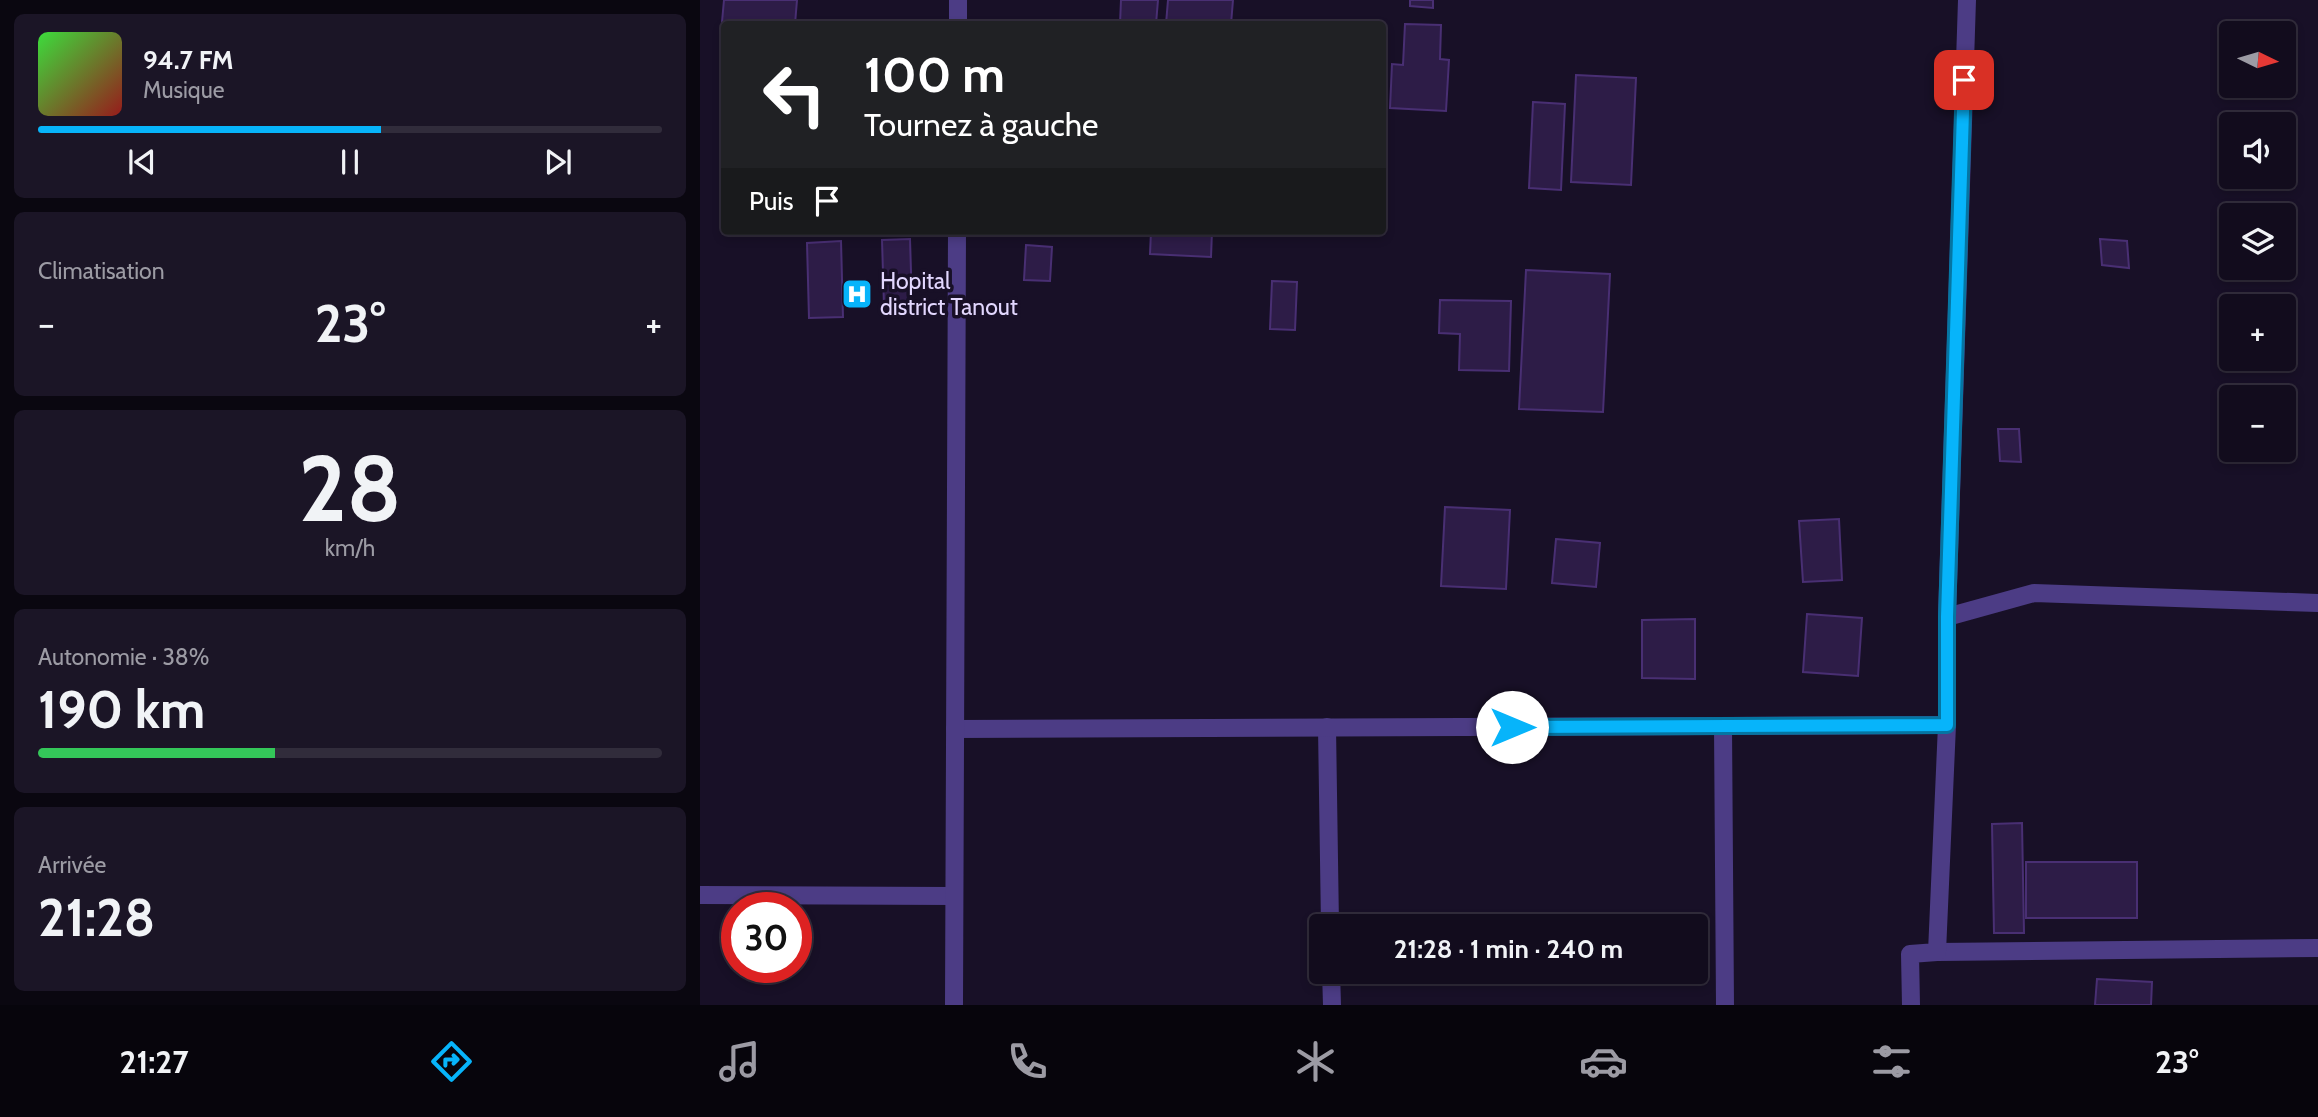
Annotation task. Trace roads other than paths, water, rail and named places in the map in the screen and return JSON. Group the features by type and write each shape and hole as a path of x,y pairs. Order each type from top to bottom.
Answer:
{"street":[{"path":"958,0 958,21"},
{"path":"1937,952 1947,725 1947,617 1967,0"},
{"path":"954,1005 957,235"},
{"path":"1947,617 2034,593 2318,603"},
{"path":"955,729 1947,725"},
{"path":"1723,726 1725,1005"},
{"path":"1327,727 1330,914"},
{"path":"700,895 954,897"},
{"path":"1911,1005 1910,954 2318,948"},
{"path":"1331,984 1332,1005"}],"place":[{"name":"Hopital district Tanout","path":"857,294"}]}
